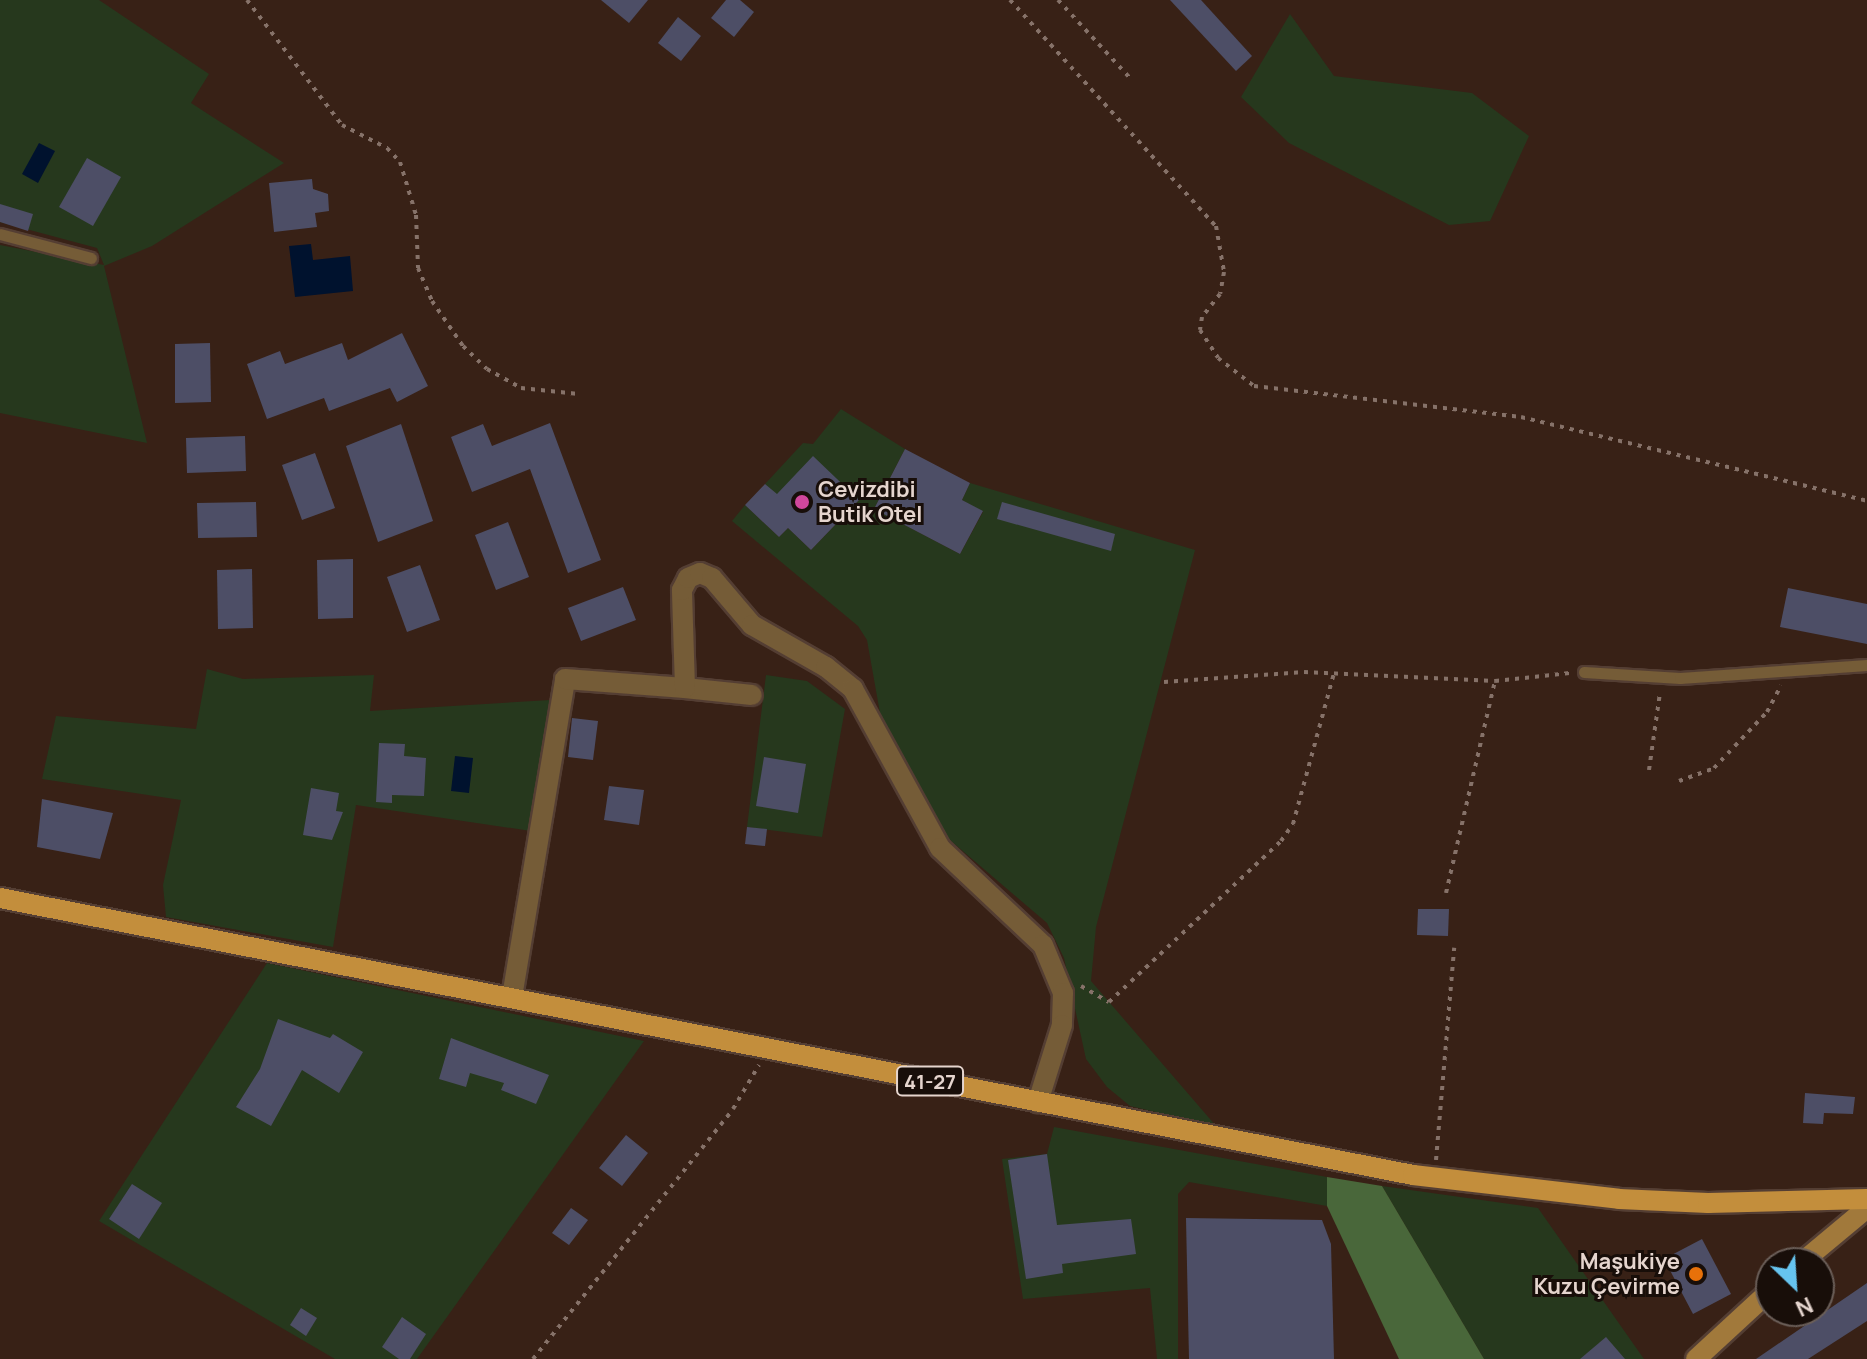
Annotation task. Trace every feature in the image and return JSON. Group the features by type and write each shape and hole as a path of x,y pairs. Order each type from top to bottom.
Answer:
{"main road":[{"name":"41-27","path":"0,898 1434,1178 1524,1191 1679,1202 1867,1199"}],"street":[{"path":"685,688 682,590 688,578 700,573 712,578 752,625 826,667 853,689 940,848 1030,930 1051,960 1063,993 1062,1025 1038,1102"},
{"path":"512,997 565,679 752,695"},
{"path":"1820,1247 1867,1208"},
{"path":"1696,1359 1755,1305"}],"lane":[{"path":"0,234 91,258"},
{"path":"1584,672 1662,677 1867,665"}],"path":[{"path":"247,0 342,125 387,148 400,162 416,215 418,268 432,301 463,346 487,369 521,388 579,394"},
{"path":"1010,0 1216,226 1224,272 1220,294 1202,317 1200,330 1218,358 1254,386 1521,417 1867,501"},
{"path":"1058,0 1131,79"},
{"path":"1679,781 1714,768 1733,750 1767,712 1789,670"},
{"path":"1164,682 1334,673 1495,681 1584,672"},
{"path":"1109,1002 1293,824 1334,673"},
{"path":"1649,770 1662,677"},
{"path":"1446,893 1495,681"},
{"path":"1434,1178 1454,948"},
{"path":"533,1359 723,1122 767,1048"}],"green space":[{"path":"0,0 99,0 209,74 191,103 284,163 152,246 104,266 147,443 0,413 0,245 104,265 97,248 0,222"},
{"path":"1290,14 1334,76 1472,93 1529,136 1490,221 1449,225 1289,143 1241,97"},
{"path":"841,409 905,449 874,509 960,554 983,512 962,500 970,483 1195,550 1096,927 1091,981 1216,1126 1130,1106 1107,1087 1086,1059 1064,958 1047,923 944,835 919,792 880,713 867,640 858,626 732,521 745,505 779,537 788,528 811,550 859,500 777,495 765,484 803,443 813,444"},
{"path":"207,669 243,679 374,675 370,711 550,700 531,831 356,805 333,947 166,917 163,885 181,800 42,779 56,716 196,729"},
{"path":"766,675 807,681 845,709 822,837 747,827"},
{"path":"267,963 644,1041 417,1359 335,1359 99,1221"},
{"path":"1054,1127 1327,1177 1327,1206 1189,1182 1178,1194 1178,1359 1157,1359 1150,1288 1023,1299 1002,1159 1047,1154"},
{"path":"1327,1177 1382,1186 1484,1359 1399,1359 1327,1206"},
{"path":"1382,1186 1538,1208 1644,1359 1484,1359"}],"water":[{"path":"39,143 55,151 38,183 22,174"},
{"path":"311,244 313,260 350,256 353,291 295,297 289,246"},
{"path":"455,756 473,758 469,793 451,791"}],"building":[{"path":"601,0 648,0 629,23"},
{"path":"726,0 740,0 754,12 734,37 711,18"},
{"path":"1170,0 1201,0 1252,56 1236,71"},
{"path":"678,17 701,36 681,61 658,43"},
{"path":"87,158 121,177 93,226 59,207"},
{"path":"312,179 313,189 328,194 329,211 315,213 317,227 274,232 269,183"},
{"path":"0,204 33,214 28,231 0,222"},
{"path":"402,333 428,386 397,402 390,388 329,411 324,398 267,419 247,364 280,351 285,364 342,343 348,360"},
{"path":"210,343 211,402 175,403 175,344"},
{"path":"550,423 601,560 568,573 530,469 472,492 451,437 483,424 492,446"},
{"path":"401,424 433,521 378,542 346,446"},
{"path":"245,436 246,471 187,473 186,438"},
{"path":"905,449 970,483 962,500 983,511 960,554 874,509"},
{"path":"315,453 335,508 302,520 282,465"},
{"name":"Cevizdibi Butik Otel","path":"813,456 859,500 811,550 788,528 779,537 745,505 765,484 777,494"},
{"path":"256,502 257,537 198,538 197,503"},
{"path":"1002,502 1115,534 1111,551 997,519"},
{"path":"508,522 529,577 496,590 475,535"},
{"path":"353,559 353,618 318,619 317,560"},
{"path":"420,565 440,620 407,632 387,577"},
{"path":"252,569 253,628 218,629 217,570"},
{"path":"623,587 636,620 581,641 568,608"},
{"path":"1788,588 1867,604 1867,644 1780,627"},
{"path":"572,718 598,721 593,760 568,757"},
{"path":"379,743 405,744 404,756 426,758 424,796 392,795 392,803 376,802"},
{"path":"764,757 806,764 798,813 756,806"},
{"path":"609,786 644,790 639,825 604,820"},
{"path":"311,788 339,793 336,811 343,812 332,840 303,835"},
{"path":"42,799 113,813 100,859 37,847"},
{"path":"747,827 767,829 765,846 745,844"},
{"path":"1418,909 1449,909 1448,936 1417,935"},
{"path":"278,1019 330,1038 333,1034 363,1052 339,1093 302,1070 271,1126 236,1107 260,1069"},
{"path":"451,1038 549,1075 536,1104 501,1090 504,1083 470,1073 466,1087 439,1079"},
{"path":"1805,1093 1855,1097 1853,1114 1824,1113 1823,1124 1803,1123"},
{"path":"626,1135 648,1153 622,1186 599,1168"},
{"path":"1047,1154 1057,1225 1131,1219 1136,1254 1062,1264 1063,1273 1026,1279 1008,1160"},
{"path":"132,1184 162,1203 139,1239 109,1219"},
{"path":"571,1208 588,1220 569,1245 552,1233"},
{"path":"1186,1218 1322,1220 1331,1244 1334,1359 1189,1359"},
{"path":"1702,1239 1731,1294 1693,1314 1664,1259"},
{"path":"1867,1283 1867,1321 1808,1359 1756,1359 1803,1327 1835,1327 1835,1305"},
{"path":"301,1308 317,1318 306,1336 290,1325"},
{"path":"402,1317 426,1334 410,1359 399,1359 382,1347"},
{"path":"1606,1337 1625,1359 1580,1359"}],"place":[{"name":"Cevizdibi Butik Otel","path":"802,502"},
{"name":"Maşukiye Kuzu Çevirme","path":"1696,1274"}]}
